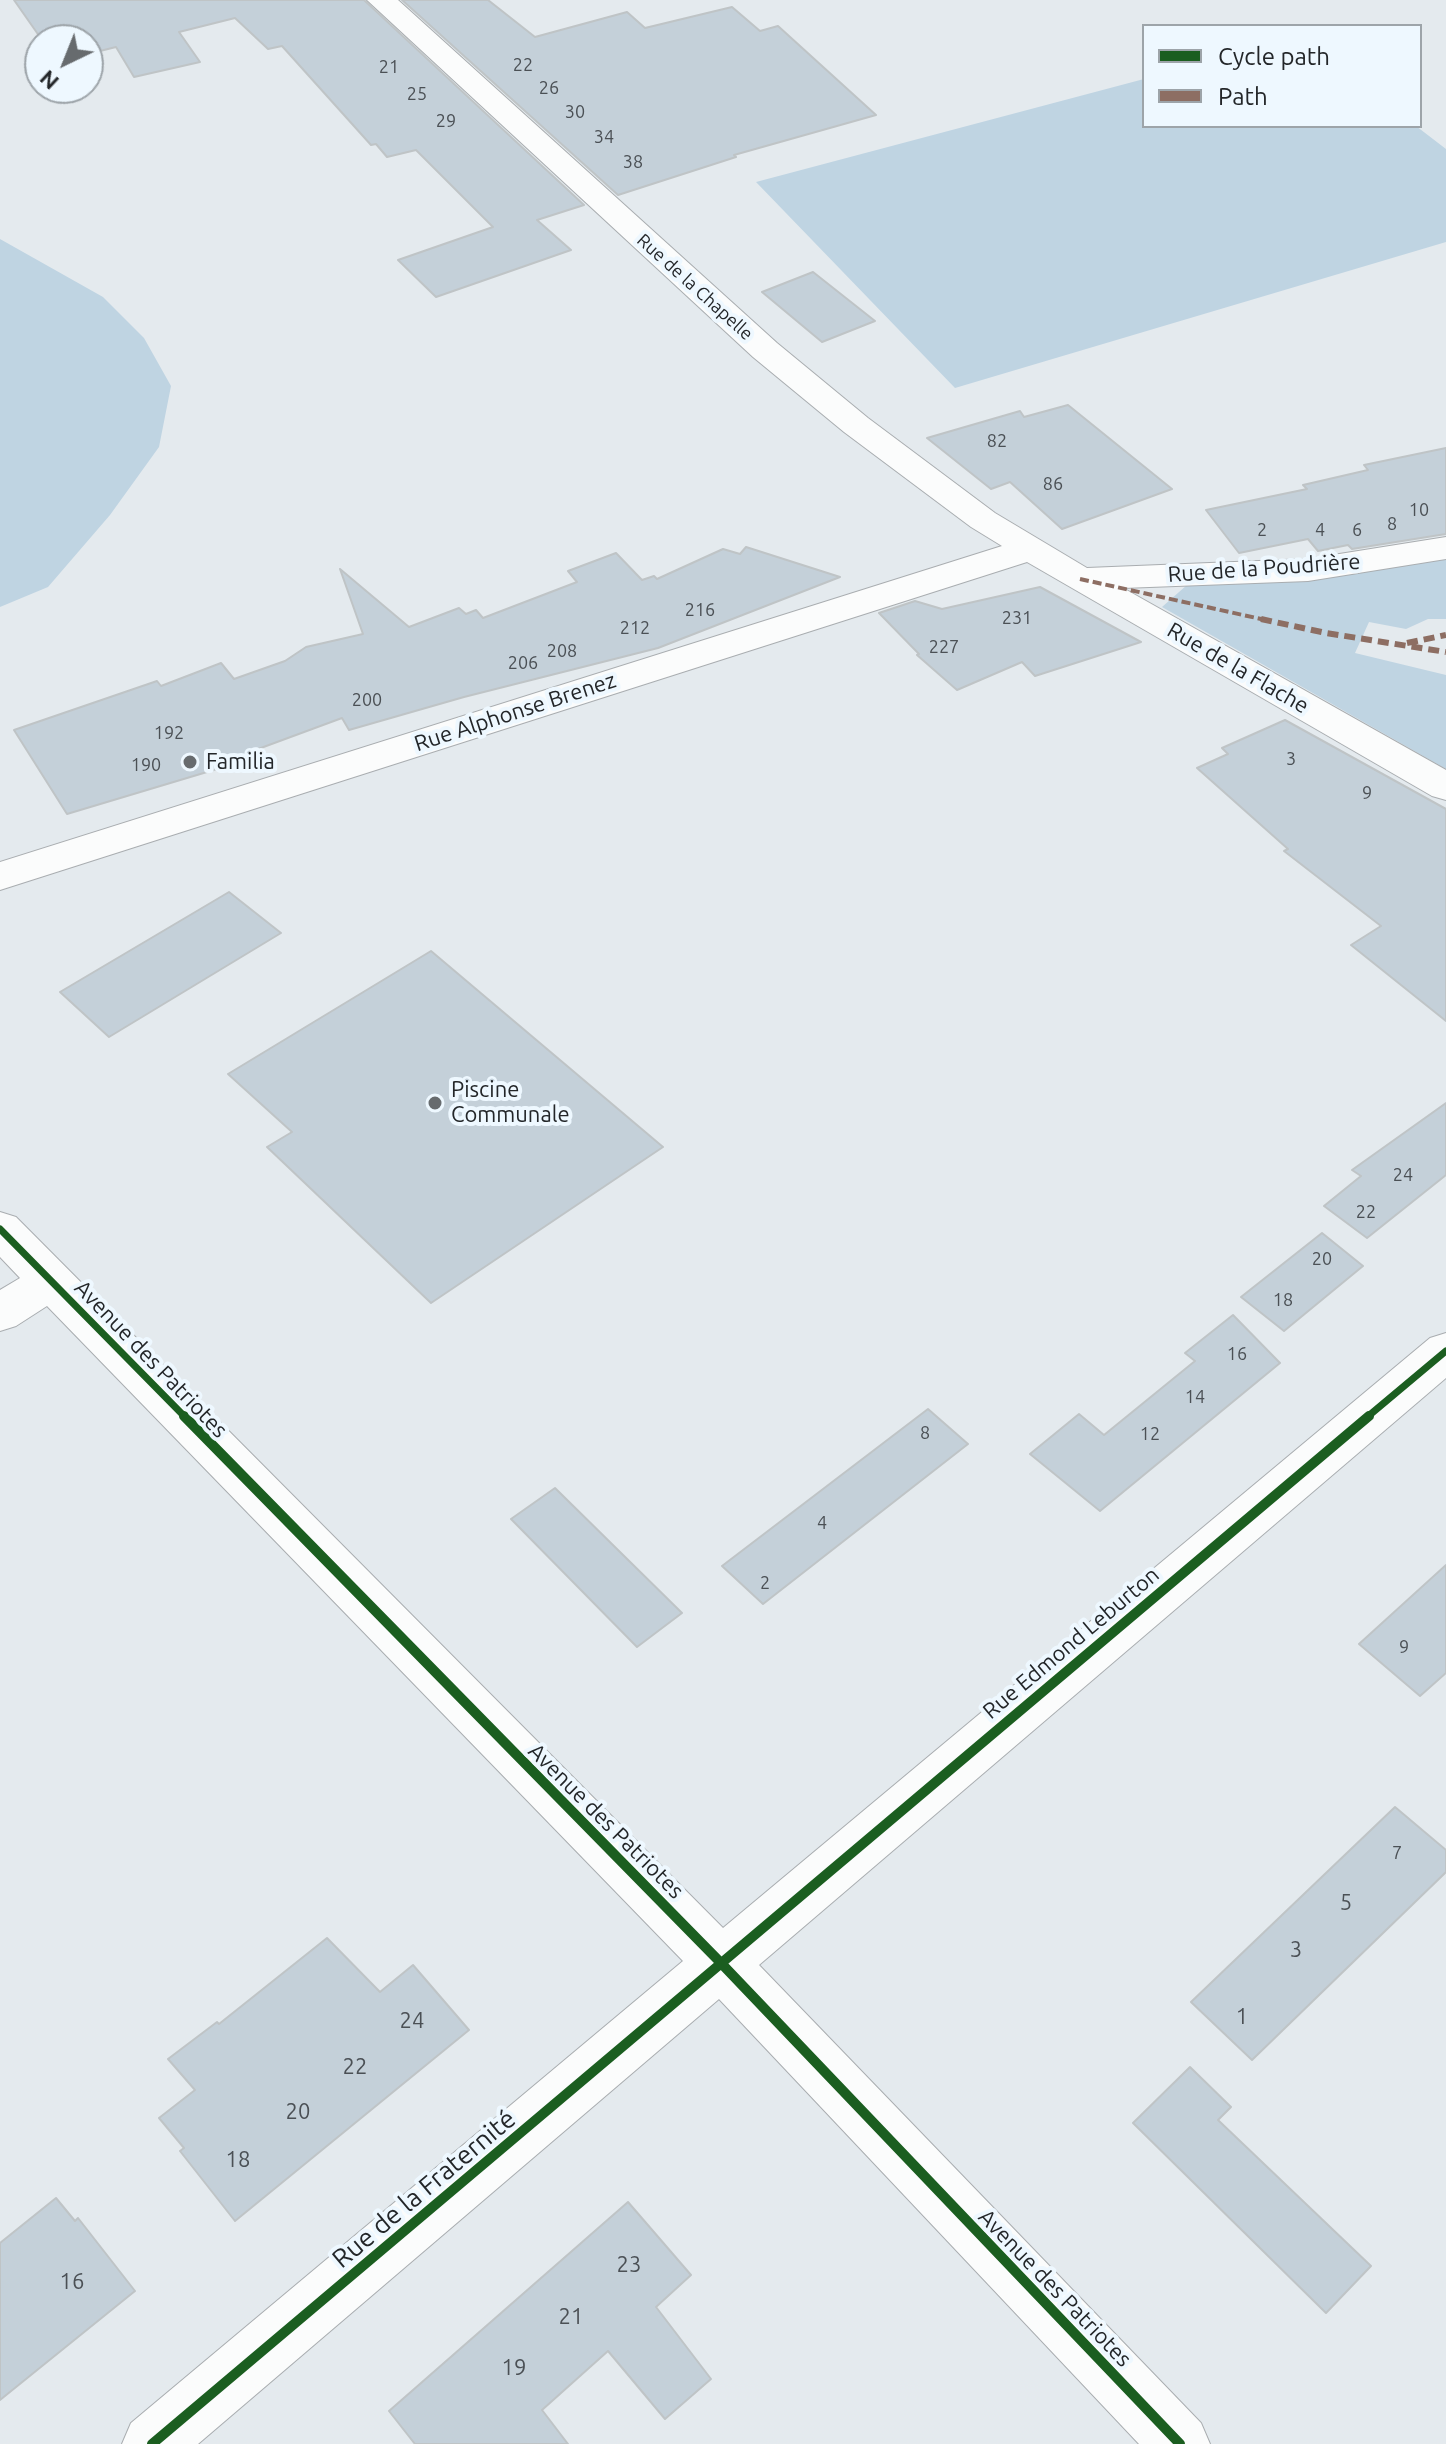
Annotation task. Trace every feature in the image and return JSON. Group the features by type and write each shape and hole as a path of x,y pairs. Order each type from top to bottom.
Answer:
{"street":[{"name":"Rue de la Chapelle","path":"381,0 765,350 856,425 983,520 1030,549"},
{"name":"Rue de la Poudrière","path":"1080,579 1308,570 1446,548"},
{"name":"Rue de la Flache","path":"1030,549 1446,787"},
{"name":"Rue Alphonse Brenez","path":"0,876 1030,549"},
{"name":"Avenue des Patriotes","path":"0,1229 720,1962 1180,2444"},
{"path":"0,1313 50,1281"},
{"name":"Rue Edmond Leburton","path":"720,1962 1446,1351"},
{"name":"Rue de la Fraternité","path":"152,2444 720,1962"}],"shaded area":[{"path":"1142,80 1142,128 1419,128 1446,149 1446,242 955,388 756,182"},
{"path":"0,239 103,297 144,338 171,386 159,447 110,515 48,587 0,607"},
{"path":"1446,553 1446,619 1428,619 1406,629 1369,622 1355,653 1446,675 1446,769 1162,607 1187,585"}],"building":[{"path":"14,0 364,0 584,205 537,220 571,250 436,297 398,260 493,227 416,150 387,157 376,144 371,145 282,46 268,49 235,18 179,32 200,62 134,77 116,47 104,50 104,24 31,24"},
{"path":"402,0 488,0 535,37 627,12 645,28 732,7 760,31 778,26 876,115 734,155 736,157 618,195"},
{"path":"813,272 875,321 822,342 762,292"},
{"path":"1068,405 1172,489 1062,529 1010,482 991,489 927,438 1020,411 1024,417"},
{"path":"1446,448 1446,534 1352,549 1348,545 1318,551 1308,539 1239,553 1206,510 1307,489 1303,485 1368,470 1364,465"},
{"path":"746,547 840,577 658,648 349,730 342,718 250,752 252,756 215,767 217,769 67,814 14,730 157,681 161,686 221,663 234,679 285,661 306,647 363,634 340,569 409,627 459,608 466,614 476,610 483,618 577,582 568,571 616,553 642,580 654,576 657,579 723,549 740,554"},
{"path":"1040,587 1141,642 1035,676 1022,662 957,690 917,655 879,613 915,601 942,609"},
{"path":"1285,720 1446,809 1446,1021 1351,945 1381,926 1284,851 1288,849 1197,768 1228,754 1222,748"},
{"path":"229,892 281,933 109,1037 60,992"},
{"name":"Piscine Communale","path":"431,951 663,1147 431,1303 267,1147 292,1132 228,1074"},
{"path":"1446,1103 1446,1175 1367,1238 1324,1206 1361,1176 1352,1170"},
{"path":"1322,1233 1363,1266 1284,1331 1241,1297"},
{"path":"1233,1315 1280,1363 1100,1511 1030,1454 1079,1414 1104,1435 1195,1361 1185,1353"},
{"path":"928,1409 968,1444 763,1604 722,1566"},
{"path":"555,1488 682,1613 637,1647 511,1519"},
{"path":"1446,1565 1446,1673 1420,1696 1359,1644"},
{"path":"1395,1807 1446,1850 1446,1872 1252,2060 1191,2002"},
{"path":"327,1938 380,1992 413,1965 469,2030 235,2221 180,2151 184,2148 159,2118 195,2090 168,2059 217,2022 219,2024"},
{"path":"1190,2067 1231,2107 1218,2120 1371,2266 1326,2313 1133,2123"},
{"path":"56,2198 75,2221 78,2218 135,2291 0,2400 0,2243"},
{"path":"628,2202 691,2275 656,2307 711,2379 665,2419 608,2351 542,2410 568,2444 415,2444 389,2411"}],"marked path":[{"path":"1080,579 1326,633 1446,652"},
{"path":"1407,643 1446,635"}],"cycle path":[{"path":"0,1229 720,1962 1180,2444"},
{"path":"152,2444 1446,1351"}],"place":[{"name":"Familia","path":"190,762"},
{"name":"Piscine Communale","path":"435,1103"}]}
